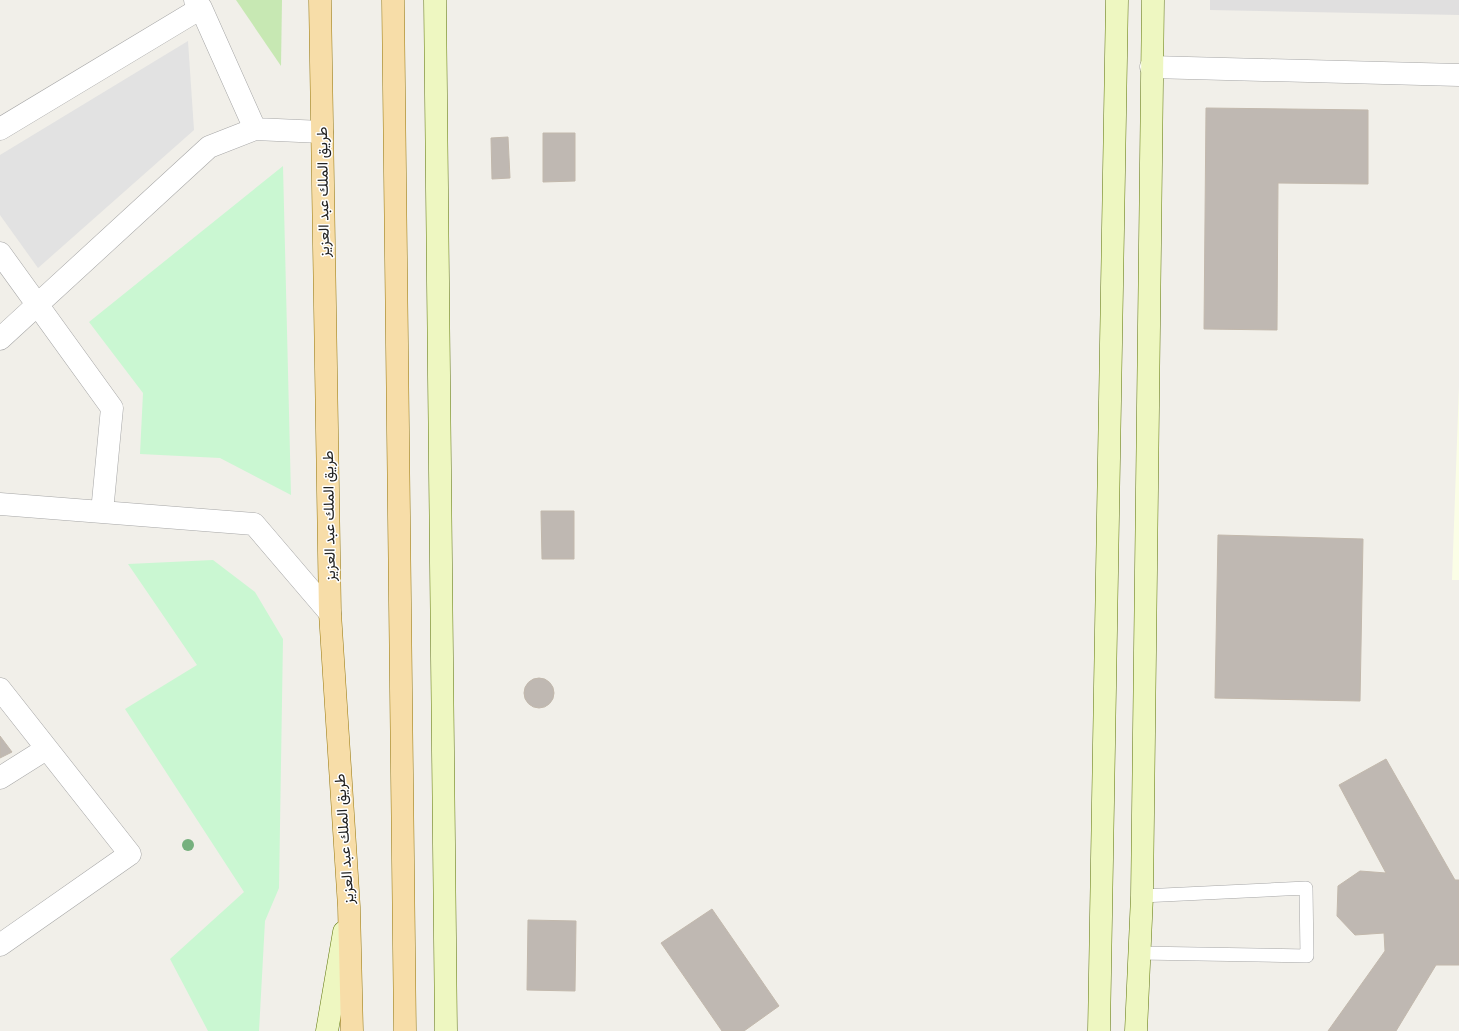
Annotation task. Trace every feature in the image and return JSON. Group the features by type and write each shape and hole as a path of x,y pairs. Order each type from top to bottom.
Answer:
{"main road":[{"name":"طريق الملك عبد العزيز","path":"320,0 330,613 349,908 352,1031"},
{"path":"393,0 405,1031"}],"street":[{"path":"435,0 446,1031"},
{"path":"1099,1031 1117,0"},
{"path":"1136,1031 1142,896 1153,0"},
{"path":"0,129 198,4 255,129"},
{"path":"1151,67 1459,75"},
{"path":"0,339 209,147 255,129 322,132"},
{"path":"0,253 112,408 102,512"},
{"path":"0,504 254,524 330,613"},
{"path":"0,689 130,854 0,945"},
{"path":"0,778 46,749"},
{"path":"327,1031 349,908"}],"lane":[{"path":"1140,953 1307,956 1306,888 1142,896"}],"shaded area":[{"path":"1210,0 1459,0 1459,15 1210,10"},
{"path":"188,41 194,130 38,268 0,215 0,155"},
{"path":"1459,386 1459,580 1452,580"}],"green space":[{"path":"236,0 282,0 281,66"},
{"path":"283,166 291,495 220,458 140,454 143,393 89,322"},
{"path":"213,560 255,592 283,639 279,888 265,921 259,1031 208,1031 170,959 244,892 125,709 197,665 128,564"}],"building":[{"path":"1206,108 1368,110 1368,184 1278,183 1277,330 1204,329"},
{"path":"543,133 575,133 575,181 543,182"},
{"path":"508,137 510,178 492,179 491,138"},
{"path":"541,511 574,511 574,559 542,559"},
{"path":"1218,535 1363,539 1360,701 1215,698"},
{"path":"539,678 549,683 554,693 549,703 539,708 529,703 524,693 529,683"},
{"path":"0,736 12,752 0,758"},
{"path":"1386,759 1455,880 1459,880 1459,965 1436,965 1396,1031 1328,1031 1385,951 1384,933 1355,935 1337,916 1338,886 1360,871 1386,873 1339,785"},
{"path":"712,909 779,1006 744,1031 722,1031 661,943"},
{"path":"528,920 576,921 575,991 527,990"}]}
